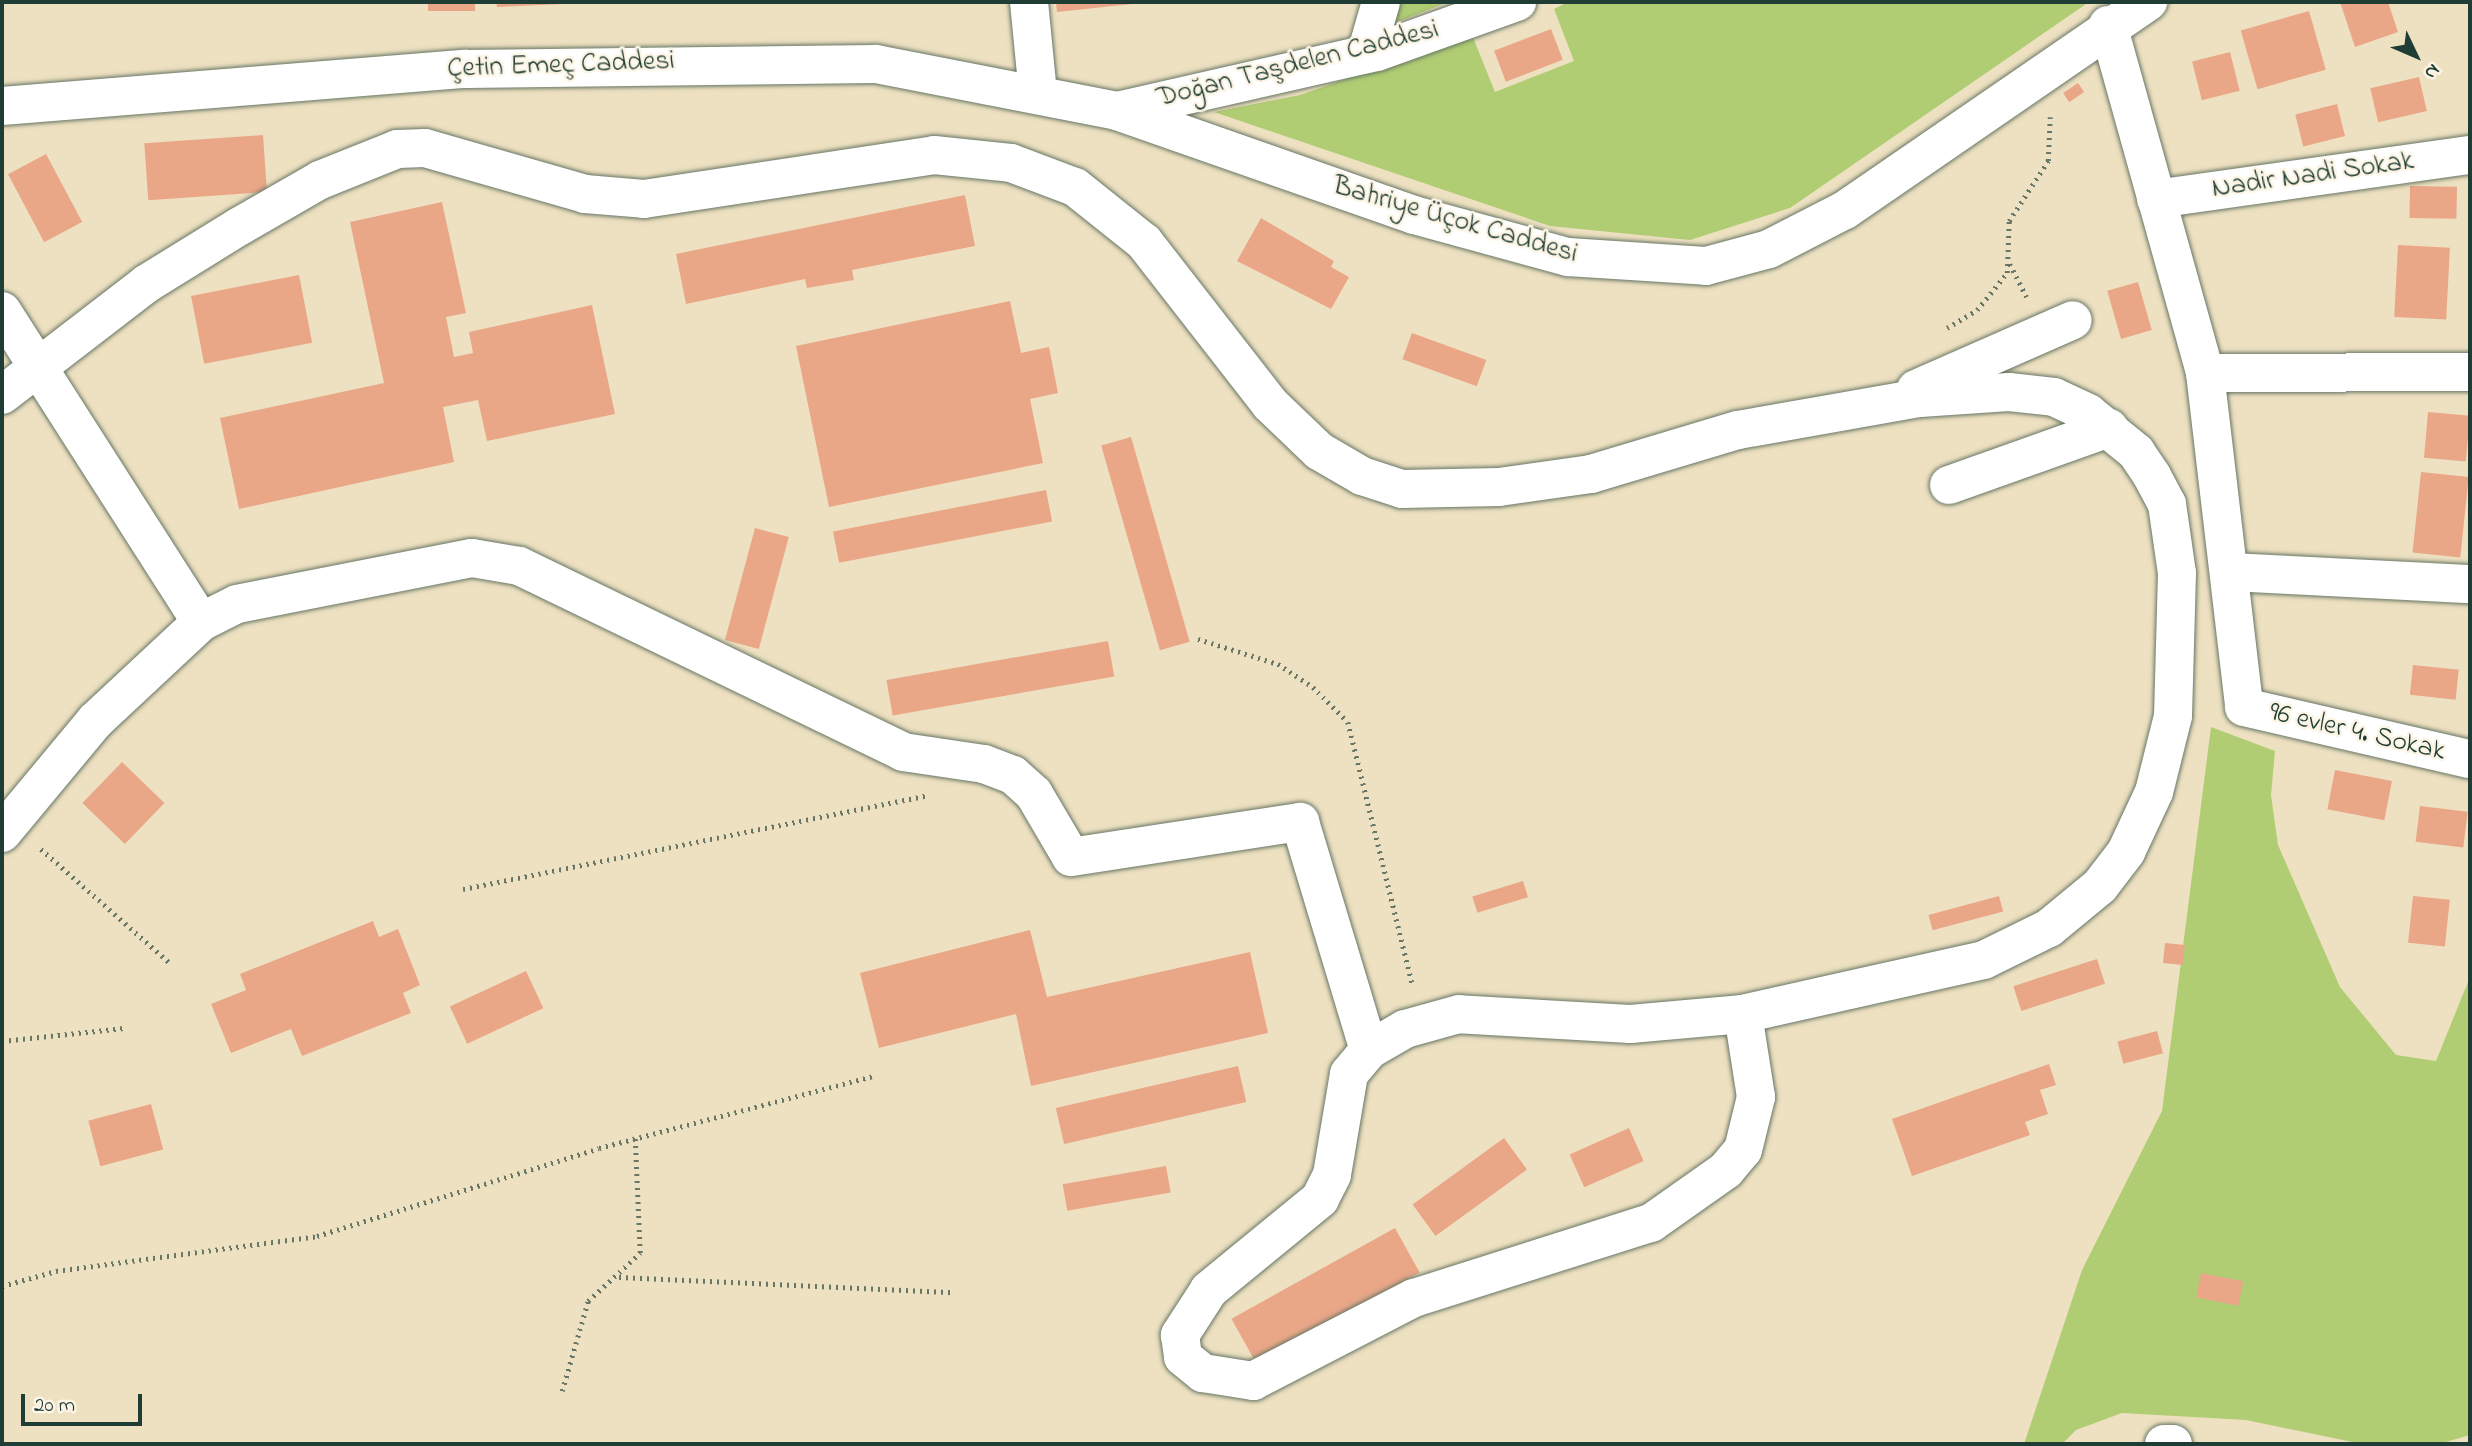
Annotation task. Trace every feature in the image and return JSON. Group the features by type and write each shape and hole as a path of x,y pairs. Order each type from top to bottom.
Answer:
{"street":[{"path":"1029,2 1038,94"},
{"path":"1366,54 1381,2"},
{"name":"Doğan Taşdelen Caddesi","path":"1117,111 1366,54 1517,2"},
{"name":"Bahriye Üçok Caddesi","path":"1117,111 1414,215 1567,257 1706,266 1769,249 1845,210 2108,25 2148,2"},
{"path":"2108,25 2205,373 2230,572 2470,584"},
{"name":"Çetin Emeç Caddesi","path":"2,106 466,69 645,62 876,64 1117,111"},
{"path":"2,395 146,284 320,180 397,149 436,150 534,182 644,200 934,155 1011,163 1075,187 1144,242 1270,404 1319,451 1402,489 1499,487 1591,474 1738,430 1879,405 2009,392 2054,397 2109,428 2136,452 2167,504 2177,573 2173,716 2154,792 2126,852 2100,886 2049,928 1984,960 1743,1014 1630,1024 1459,1014 1423,1023 1368,1050 1349,1074 1332,1175 1320,1199 1209,1290 1180,1335 1183,1357 1203,1373 1253,1381 1414,1298 1651,1223 1688,1200 1726,1170 1752,1126 1756,1097 1743,1014"},
{"name":"Nadir Nadi Sokak","path":"2156,198 2470,155"},
{"path":"2,311 201,622"},
{"path":"1879,405 2073,320"},
{"path":"2205,373 2470,372"},
{"path":"1949,485 2109,428"},
{"path":"7,827 95,722 201,622 237,604 472,558 519,566 925,758 985,764 1013,775 1034,794 1071,857 1300,822 1368,1050"},
{"name":"96 evler 4. Sokak","path":"2230,572 2244,707 2470,759"},
{"path":"2164,1444 2173,1444"}],"path":[{"path":"1938,333 1977,310 2007,273 2009,221 2048,161 2054,104"},
{"path":"1198,639 1278,664 1313,687 1348,722 1423,1023"},
{"path":"463,889 929,800 925,758"},
{"path":"7,827 171,964"},
{"path":"2,1041 124,1028"},
{"path":"2,1286 56,1270 317,1236 635,1138 874,1076"},
{"path":"562,1391 588,1301 619,1277 640,1253 635,1138"},
{"path":"619,1277 953,1292"}],"green space":[{"path":"1398,2 1448,2 1392,24"},
{"path":"1568,2 2089,2 1790,208 1690,240 1550,226 1214,112 1300,95 1472,35 1495,92 1574,61 1554,9"},
{"path":"2211,727 2275,751 2271,795 2278,845 2340,987 2396,1055 2436,1061 2470,977 2470,1435 2439,1444 2362,1444 2246,1420 2122,1413 2076,1430 2062,1444 2024,1444 2082,1270 2162,1111"}],"building":[{"path":"428,2 475,2 475,11 428,11"},
{"path":"496,2 563,2 563,4 497,7"},
{"path":"1056,2 1132,2 1132,4 1057,12"},
{"path":"2340,2 2388,2 2398,32 2355,47"},
{"path":"2309,11 2326,70 2258,89 2241,31"},
{"path":"1551,29 1563,60 1506,82 1494,51"},
{"path":"2230,52 2240,91 2202,100 2192,61"},
{"path":"2419,77 2427,111 2378,122 2370,88"},
{"path":"2078,83 2084,92 2069,102 2063,93"},
{"path":"2337,104 2345,136 2303,146 2295,114"},
{"path":"263,135 267,192 148,200 144,143"},
{"path":"46,154 82,222 44,242 8,174"},
{"path":"2410,186 2457,187 2456,219 2409,218"},
{"path":"965,195 975,246 852,270 854,280 807,288 805,279 686,304 676,254"},
{"path":"442,202 466,313 446,317 454,357 473,353 469,332 592,305 615,414 487,441 478,400 443,407 454,462 239,509 220,418 384,383 350,222"},
{"path":"1261,218 1334,261 1331,267 1349,277 1331,309 1237,261"},
{"path":"2398,245 2450,248 2446,320 2394,317"},
{"path":"299,275 312,343 204,364 191,296"},
{"path":"2138,282 2152,330 2121,339 2107,291"},
{"path":"1010,301 1021,353 1049,347 1058,393 1030,399 1043,463 829,507 796,346"},
{"path":"1412,333 1486,360 1477,386 1402,359"},
{"path":"2428,412 2470,416 2466,461 2424,458"},
{"path":"1131,437 1190,642 1160,650 1101,446"},
{"path":"2421,472 2469,477 2460,558 2413,553"},
{"path":"1046,490 1052,521 839,563 833,531"},
{"path":"755,528 789,537 759,649 725,640"},
{"path":"1108,641 1114,676 893,716 886,680"},
{"path":"2413,665 2459,670 2456,700 2410,695"},
{"path":"122,762 164,803 125,844 82,803"},
{"path":"2335,770 2392,781 2384,820 2327,809"},
{"path":"2420,806 2468,812 2463,848 2416,842"},
{"path":"1523,881 1528,897 1477,913 1472,896"},
{"path":"1999,896 2003,911 1933,930 1928,915"},
{"path":"2413,896 2450,900 2445,947 2408,943"},
{"path":"373,921 379,937 398,929 420,985 403,993 411,1013 302,1056 291,1029 231,1053 211,1004 246,990 240,974"},
{"path":"1030,930 1047,997 1250,952 1268,1033 1031,1086 1016,1014 879,1048 860,973"},
{"path":"2165,943 2185,945 2183,965 2163,963"},
{"path":"2097,959 2105,984 2021,1011 2013,986"},
{"path":"526,971 543,1008 467,1044 450,1006"},
{"path":"2157,1031 2163,1053 2123,1064 2117,1042"},
{"path":"2049,1064 2056,1085 2040,1090 2048,1114 2025,1122 2030,1135 1912,1176 1892,1119"},
{"path":"1238,1066 1246,1102 1064,1144 1056,1108"},
{"path":"151,1104 163,1149 100,1166 88,1121"},
{"path":"1629,1128 1644,1161 1584,1187 1570,1154"},
{"path":"1504,1138 1527,1170 1436,1236 1413,1204"},
{"path":"1166,1166 1171,1193 1067,1211 1063,1184"},
{"path":"1395,1228 1420,1273 1256,1363 1231,1319"},
{"path":"2201,1273 2243,1281 2238,1306 2196,1298"}]}
